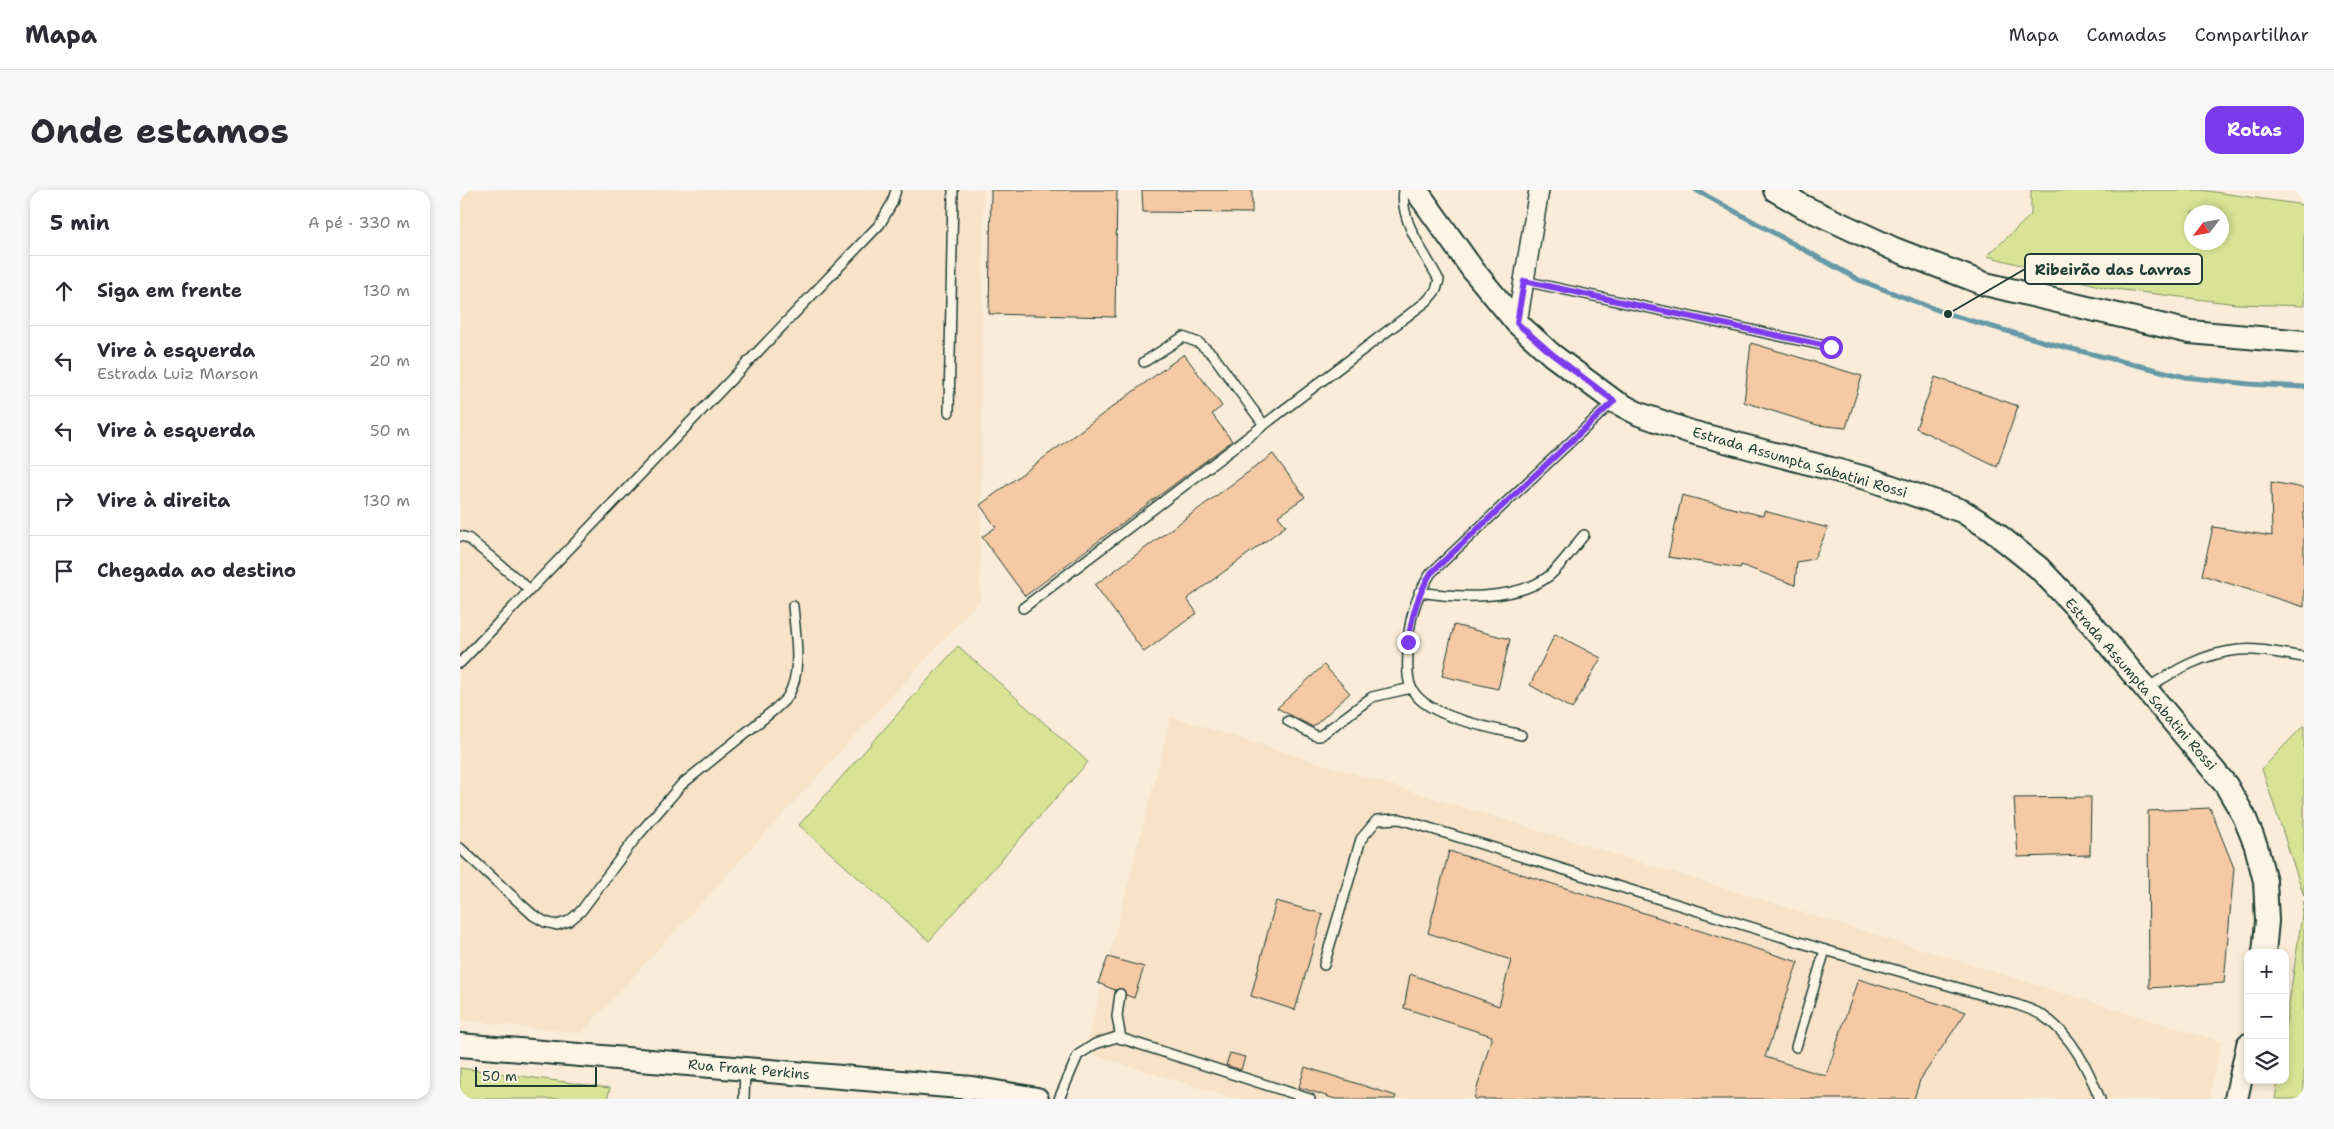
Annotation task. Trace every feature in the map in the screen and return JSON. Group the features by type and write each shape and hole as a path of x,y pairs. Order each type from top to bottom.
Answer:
{"street":[{"name":"Estrada Assumpta Sabatini Rossi","path":"1416,190 1473,270 1517,323 1552,354 1614,401 1639,414 1691,432 1869,479 1962,511 1989,528 2039,568 2090,622 2226,784 2244,816 2256,846 2265,881 2267,921 2264,949"},
{"path":"1517,323 1539,190"},
{"path":"1776,190 1804,207 1894,249 1985,284 2190,332 2304,342"},
{"name":"Rua Frank Perkins","path":"460,1045 972,1088 1037,1099"},
{"path":"2236,1099 2244,1063"}],"lane":[{"path":"460,663 880,224 892,203 896,190"},
{"path":"950,412 953,190"},
{"path":"1023,608 1428,301 1436,290 1439,280 1405,216 1402,200 1404,190"},
{"path":"1524,281 1831,347"},
{"path":"1144,362 1183,337 1199,343 1212,355 1264,425"},
{"path":"1521,736 1444,714 1421,701 1411,688 1408,673 1408,642 1412,612 1419,592 1431,573 1614,401"},
{"path":"1419,592 1447,596 1480,596 1533,586 1550,575 1584,535"},
{"path":"460,536 468,538 529,589"},
{"path":"460,848 533,915 545,922 557,925 569,921 582,911 634,840 681,785 774,710 788,696 794,682 796,662 793,606"},
{"path":"2147,688 2192,661 2212,654 2240,649 2304,657"},
{"path":"1288,721 1316,736 1320,736 1372,697 1411,688"},
{"path":"1324,965 1361,839 1377,820 1400,818 1825,950 2018,1005 2043,1016 2058,1028 2088,1071 2100,1099"},
{"path":"1796,1046 1825,950"},
{"path":"1120,994 1117,1016 1121,1039"},
{"path":"1058,1099 1078,1055 1095,1044 1117,1037 1310,1099"},
{"path":"744,1099 745,1069"}],"shaded area":[{"path":"460,190 983,190 980,600 581,1033 460,1020"},
{"path":"1171,717 2221,1042 2209,1099 1236,1099 1085,1052"}],"green space":[{"path":"2031,190 2201,190 2304,205 2304,306 2237,304 2107,288 1987,256 2031,215"},
{"path":"958,646 1088,762 929,941 799,825"},
{"path":"2304,725 2304,896 2262,769"},
{"path":"2304,901 2304,1099 2275,1099 2277,1084 2289,1084 2289,1003"},
{"path":"460,1068 610,1088 607,1099 460,1099"}],"building":[{"path":"991,190 1117,190 1115,317 989,314"},
{"path":"1142,190 1252,190 1252,213 1143,212"},
{"path":"1751,343 1862,376 1846,428 1817,425 1744,402"},
{"path":"1184,354 1222,406 1212,414 1232,441 1025,596 982,537 996,527 980,505"},
{"path":"1935,377 2018,406 1997,467 1916,428"},
{"path":"1273,454 1305,497 1278,516 1286,526 1187,599 1197,613 1144,652 1095,585"},
{"path":"2271,482 2304,488 2304,607 2202,575 2213,527 2272,536"},
{"path":"1682,495 1763,516 1764,511 1828,528 1814,559 1797,562 1795,585 1741,565 1740,568 1668,557"},
{"path":"1454,625 1510,639 1498,689 1442,676"},
{"path":"1555,634 1601,658 1572,709 1530,685"},
{"path":"1324,665 1350,693 1313,727 1277,708"},
{"path":"2091,797 2090,855 2018,857 2014,798"},
{"path":"2210,808 2234,868 2224,983 2149,988 2148,811"},
{"path":"1449,851 1798,962 1765,1057 1826,1076 1858,979 1966,1012 1920,1080 1914,1099 1474,1099 1492,1036 1404,1008 1410,974 1499,1006 1511,960 1428,933"},
{"path":"1276,901 1323,914 1295,1010 1251,996"},
{"path":"1108,957 1144,967 1134,998 1126,995 1123,989 1115,990 1098,983"},
{"path":"1230,1053 1245,1057 1241,1070 1226,1065"},
{"path":"1305,1067 1396,1096 1395,1099 1335,1099 1299,1087"}],"waterway":[{"path":"1696,190 1859,280 1948,314 2052,344 2185,377 2249,384 2304,387"}],"place":[{"name":"Ribeirão das Lavras","path":"1948,314"}],"route":[{"path":"1408,642 1412,612 1419,592 1431,573 1614,401 1592,386 1532,338 1517,323 1524,281 1831,347"}]}
